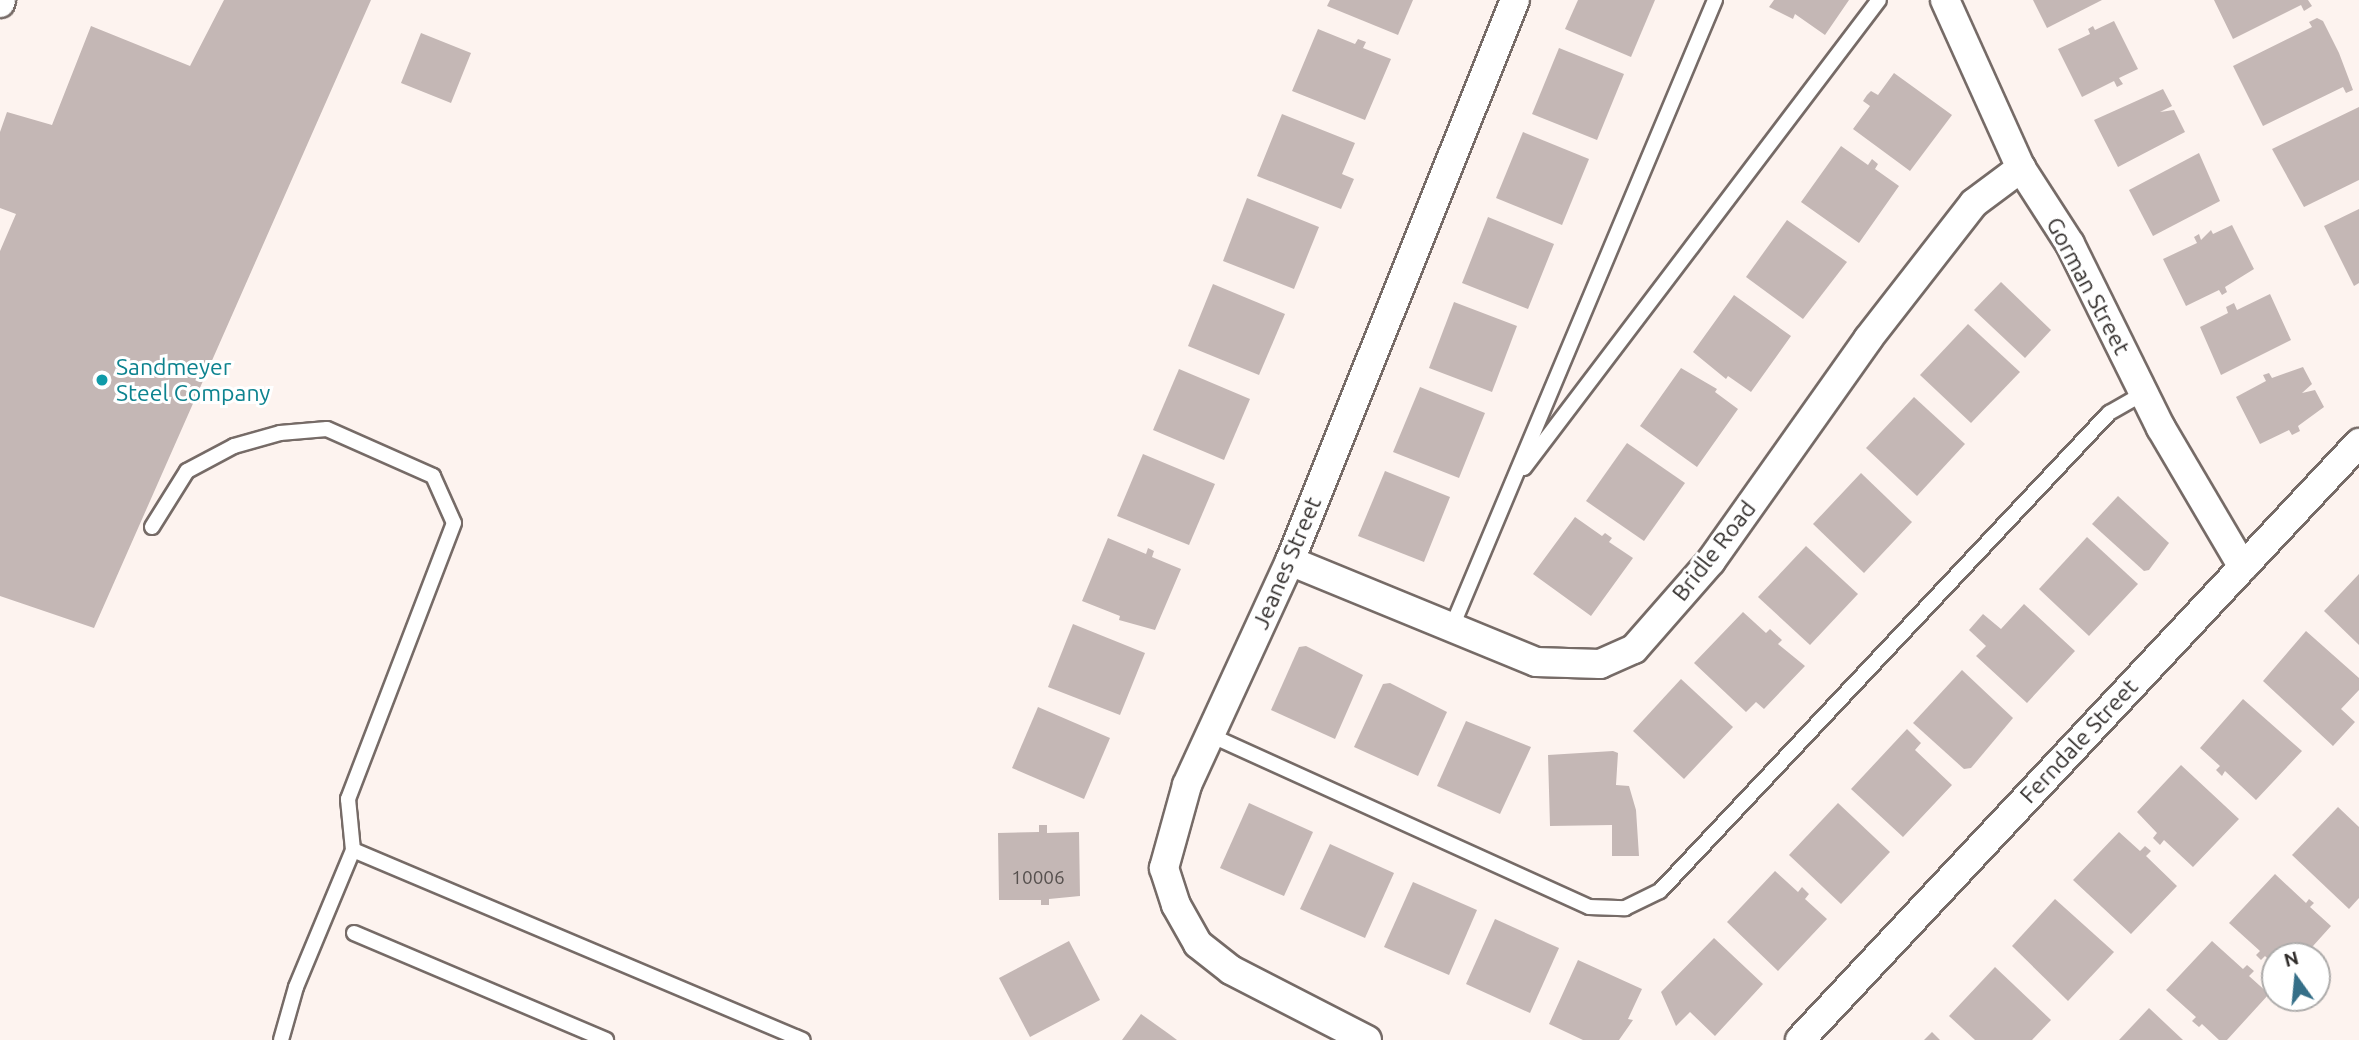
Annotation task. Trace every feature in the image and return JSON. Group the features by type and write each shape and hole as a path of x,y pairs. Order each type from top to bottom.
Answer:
{"street":[{"name":"Jeanes Street","path":"1367,1040 1231,970 1198,944 1176,905 1164,868 1187,785 1290,561 1515,0"},
{"name":"Gorman Street","path":"1945,0 2021,167 2070,244 2144,393 2243,567"},
{"name":"Bridle Road","path":"1290,561 1536,662 1600,664 1634,649 1711,561 1868,339 1974,203 2021,167"},
{"name":"Ferndale Street","path":"1800,1040 2359,443"}],"lane":[{"path":"1451,629 1715,0"},
{"path":"1511,486 1879,0"},
{"path":"1210,735 1589,907 1625,908 1660,891 2109,413 2144,393"},
{"path":"152,527 187,471 234,446 280,433 327,429 433,476 454,523 348,799 354,850 296,987 281,1040"},
{"path":"354,850 802,1040"},
{"path":"354,933 606,1040"}],"building":[{"name":"Sandmeyer Steel Company","path":"224,0 371,0 94,628 0,596 0,251 16,214 0,208 0,132 7,112 52,125 91,26 190,66"},
{"path":"1330,0 1413,0 1398,35 1327,6"},
{"path":"1578,0 1655,0 1631,57 1565,29"},
{"path":"1774,0 1849,0 1825,35 1795,14 1793,19 1769,7"},
{"path":"2033,0 2102,0 2047,28"},
{"path":"2214,0 2308,0 2312,6 2304,11 2301,5 2233,39"},
{"path":"2317,18 2323,21 2339,53 2353,90 2346,93 2343,87 2263,126 2233,66 2312,27 2309,22"},
{"path":"2114,21 2138,69 2119,78 2123,84 2117,87 2114,81 2082,97 2058,49 2090,34 2088,29 2093,26 2095,30"},
{"path":"1318,29 1355,44 1358,39 1366,42 1363,48 1391,59 1365,120 1292,91"},
{"path":"421,33 471,53 451,103 401,83"},
{"path":"1559,48 1624,74 1597,140 1532,114"},
{"path":"1894,73 1952,115 1910,171 1853,129 1870,106 1863,101 1867,95 1871,91 1878,95"},
{"path":"2163,89 2172,106 2160,112 2174,110 2185,132 2118,167 2094,120"},
{"path":"2359,107 2359,180 2304,207 2272,149"},
{"path":"1282,114 1355,143 1342,174 1354,179 1341,209 1257,176"},
{"path":"1523,132 1589,159 1562,225 1496,198"},
{"path":"1841,146 1868,165 1872,159 1878,164 1875,169 1899,186 1859,243 1801,202"},
{"path":"2199,153 2220,201 2153,236 2129,190"},
{"path":"1247,198 1319,227 1294,289 1223,261"},
{"path":"2359,209 2359,283 2354,286 2324,226"},
{"path":"1488,217 1554,244 1528,309 1462,283"},
{"path":"1787,220 1847,262 1803,319 1746,277"},
{"path":"2232,225 2254,269 2225,287 2227,292 2222,295 2219,290 2186,306 2163,259 2197,243 2194,237 2199,234 2201,240 2211,230 2213,234"},
{"path":"2001,282 2051,330 2025,358 1974,310"},
{"path":"1213,284 1285,314 1259,375 1188,346"},
{"path":"2270,294 2291,340 2221,375 2200,327 2228,313 2226,307 2234,303 2237,310"},
{"path":"1734,295 1791,336 1751,392 1728,376 1726,379 1693,352"},
{"path":"1454,302 1517,326 1492,392 1429,368"},
{"path":"1968,324 2020,372 1971,423 1920,375"},
{"path":"2303,367 2312,384 2302,393 2315,390 2324,407 2298,426 2300,431 2292,435 2289,430 2260,444 2236,397 2266,381 2263,375 2269,373 2272,378"},
{"path":"1681,368 1717,389 1715,392 1738,409 1697,467 1640,426"},
{"path":"1179,369 1250,399 1224,460 1153,430"},
{"path":"1420,387 1485,413 1459,478 1393,452"},
{"path":"1914,397 1965,444 1917,496 1866,448"},
{"path":"1627,443 1685,483 1644,541 1586,501"},
{"path":"1143,454 1215,484 1189,545 1117,516"},
{"path":"1385,471 1450,497 1424,562 1358,536"},
{"path":"1861,473 1912,522 1864,573 1813,524"},
{"path":"2118,496 2169,543 2149,570 2144,571 2092,524"},
{"path":"1575,517 1602,536 1605,533 1612,538 1609,542 1633,558 1591,616 1533,574"},
{"path":"2087,537 2138,584 2089,636 2039,589"},
{"path":"1108,538 1146,554 1148,548 1154,551 1152,557 1181,569 1155,630 1119,620 1120,616 1082,601"},
{"path":"1806,546 1858,594 1810,645 1758,597"},
{"path":"2359,574 2359,645 2324,611"},
{"path":"2024,604 2075,651 2027,703 1976,656 1986,646 1969,630 1983,614 2001,629"},
{"path":"1743,612 1766,633 1770,629 1782,640 1778,644 1805,666 1764,709 1756,702 1746,712 1694,663"},
{"path":"1073,624 1145,653 1120,715 1048,687"},
{"path":"2306,631 2359,678 2359,690 2341,709 2355,722 2333,746 2263,681"},
{"path":"1306,646 1363,675 1335,739 1271,710 1299,647"},
{"path":"1962,670 2013,718 1971,768 1964,769 1913,723"},
{"path":"1681,679 1733,727 1684,779 1633,731"},
{"path":"1390,683 1447,712 1418,776 1354,747 1383,684"},
{"path":"2243,699 2302,751 2256,800 2225,771 2222,776 2216,770 2220,766 2200,748"},
{"path":"1038,707 1110,738 1084,799 1012,768"},
{"path":"1466,721 1531,747 1500,814 1437,786"},
{"path":"1907,729 1921,743 1915,750 1952,785 1903,837 1851,789"},
{"path":"1613,751 1618,753 1616,785 1629,786 1636,810 1639,856 1612,856 1612,825 1550,826 1548,755"},
{"path":"2181,765 2239,819 2193,867 2164,840 2160,845 2153,838 2157,833 2137,812"},
{"path":"1249,803 1313,832 1284,896 1220,868"},
{"path":"1838,803 1890,852 1841,904 1789,855"},
{"path":"2338,807 2359,827 2359,898 2349,909 2292,855"},
{"path":"1039,825 1047,825 1047,833 1079,832 1080,896 1049,899 1049,905 1041,905 1041,900 999,900 998,833 1039,832"},
{"path":"2119,832 2140,851 2145,846 2151,851 2146,856 2177,886 2131,934 2073,880"},
{"path":"1330,844 1394,873 1365,938 1300,909"},
{"path":"1775,871 1798,892 1802,887 1809,894 1805,899 1827,919 1778,971 1727,922"},
{"path":"2275,874 2306,903 2309,899 2314,903 2310,907 2331,926 2317,942 2261,942 2261,960 2256,955 2260,951 2229,923"},
{"path":"1413,882 1477,910 1449,975 1384,947"},
{"path":"2055,899 2114,952 2068,1001 2012,946"},
{"path":"1495,919 1559,948 1530,1013 1466,984"},
{"path":"1714,938 1763,984 1715,1036 1690,1012 1676,1026 1661,992"},
{"path":"1069,941 1100,1000 1030,1037 999,978"},
{"path":"2212,941 2243,969 2247,965 2254,971 2249,976 2261,987 2261,1003 2227,1040 2219,1040 2202,1024 2199,1027 2192,1021 2196,1017 2166,990"},
{"path":"1578,960 1642,989 1628,1019 1633,1020 1619,1040 1583,1040 1549,1024"},
{"path":"1995,967 2051,1020 2032,1040 1975,1040 1949,1016"},
{"path":"2149,1008 2183,1040 2119,1040"},
{"path":"1141,1014 1169,1034 1177,1040 1122,1040"},
{"path":"1932,1032 1940,1040 1924,1040"}],"place":[{"name":"Sandmeyer Steel Company","path":"102,380"}]}
